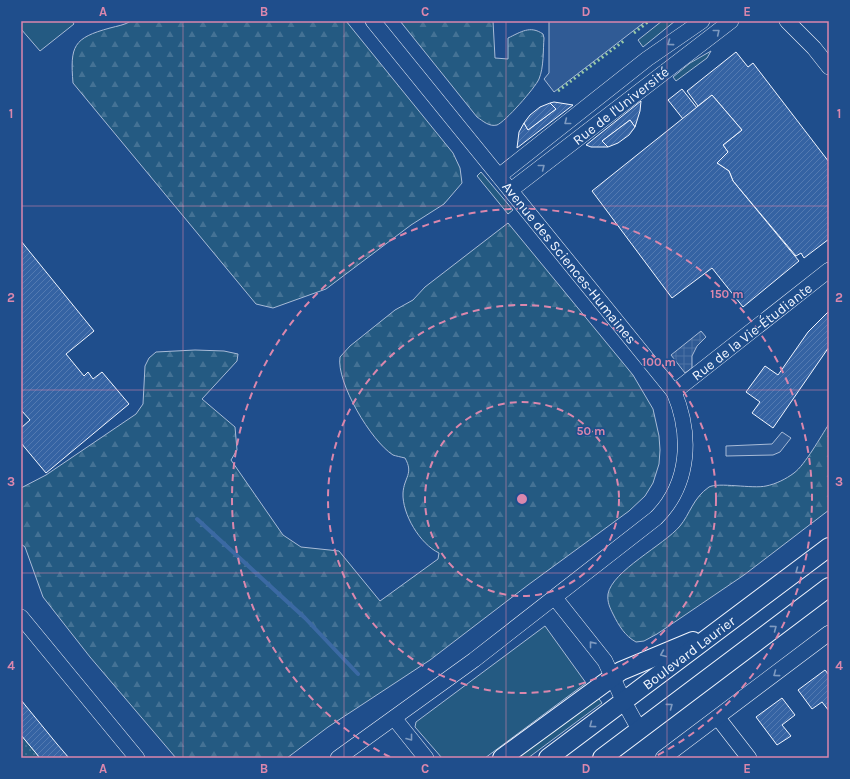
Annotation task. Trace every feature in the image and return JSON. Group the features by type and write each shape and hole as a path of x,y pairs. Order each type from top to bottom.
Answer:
{"main road":[{"name":"Boulevard Laurier","path":"548,758 829,548"},
{"path":"602,758 829,587"},
{"path":"502,758 613,676 627,668 671,651 724,626"}],"street":[{"name":"Avenue des Sciences-Humaines","path":"338,758 555,598 656,518 665,509 672,498 683,471 686,446 685,426 674,392 373,21"},
{"name":"Rue de l'Université","path":"499,176 647,59 702,21"},
{"name":"Rue de l'Université","path":"511,190 731,21"},
{"path":"787,21 814,48 829,67"},
{"name":"Rue de la Vie-Étudiante","path":"674,392 829,270"},
{"path":"555,598 601,655 639,729"},
{"path":"21,617 137,758"},
{"path":"663,758 829,633"},
{"path":"394,718 426,758"},
{"path":"718,718 749,758"}],"green space":[{"path":"21,21 72,21 74,24 40,51 21,29"},
{"path":"131,21 346,21 453,153 460,168 462,183 444,204 411,225 326,289 273,308 256,304 73,83 72,60 76,45 88,36"},
{"path":"400,21 493,21 495,58 508,59 508,38 526,30 538,31 543,34 544,38 541,74 526,97 513,112 497,125 489,124 477,117"},
{"path":"662,21 675,21 643,47 638,40"},
{"path":"711,51 707,58 676,81 673,77 690,63"},
{"path":"481,172 513,210 508,214 477,176"},
{"path":"508,223 633,375 653,409 659,436 659,464 653,483 645,496 629,511 528,585 430,660 328,727 287,758 176,758 90,657 43,597 25,547 21,544 21,488 46,475 136,414 143,404 145,366 149,358 156,352 195,350 224,351 238,354 237,361 202,399 235,427 237,450 231,460 283,535 301,547 339,551 380,601 438,559 439,553 425,543 409,519 403,501 404,488 409,472 408,463 405,458 393,455 384,448 357,410 344,381 340,368 340,357 350,346 395,310 413,300 425,287"},
{"path":"829,424 829,510 744,575 657,634 644,641 636,642 629,637 618,623 608,602 608,594 612,585 619,576 628,567 680,526 695,501 709,487 720,485 760,487 773,484 784,479 794,473 803,464"},
{"path":"545,626 586,683 485,758 442,758 415,727 416,722"},
{"path":"597,696 602,703 528,758 513,758"},
{"path":"21,735 40,758 21,758"}],"shaded area":[{"path":"549,21 646,21 554,92 544,79 549,73"},
{"path":"701,331 706,337 697,346 692,356 692,368 685,373 671,355"},
{"path":"782,432 791,438 780,452 773,455 726,456 726,446 772,444"}],"building":[{"path":"736,52 748,67 753,63 829,162 829,239 804,258 801,253 796,256 733,181 729,171 717,163 728,152 723,145 742,130 712,95 698,106 687,91"},
{"path":"682,89 697,108 683,119 668,100"},
{"path":"712,95 742,130 723,145 728,152 717,163 729,171 733,181 799,261 743,307 712,268 672,298 592,191"},
{"path":"641,101 640,111 635,127 630,120 602,141 608,147 591,147 586,145"},
{"path":"554,102 573,105 517,148 519,132 524,123 528,130 556,109 550,103"},
{"path":"550,103 556,109 528,130 524,123 530,115 540,107"},
{"path":"630,120 635,127 629,135 618,143 608,147 602,141"},
{"path":"21,241 94,331 66,354 84,376 88,372 93,379 102,372 129,404 46,473 21,443 21,428 30,420 21,410"},
{"path":"829,311 829,347 773,428 752,413 760,402 746,392 765,366 778,375 808,332"},
{"path":"825,670 829,675 829,711 822,702 812,709 798,690"},
{"path":"782,698 795,715 782,725 791,736 777,745 756,717"},
{"path":"21,700 69,758 40,758 21,735"}],"waterway":[{"path":"197,519 305,618 358,674"}],"hedge":[{"path":"634,33 649,21"},
{"path":"558,91 625,40"}]}
